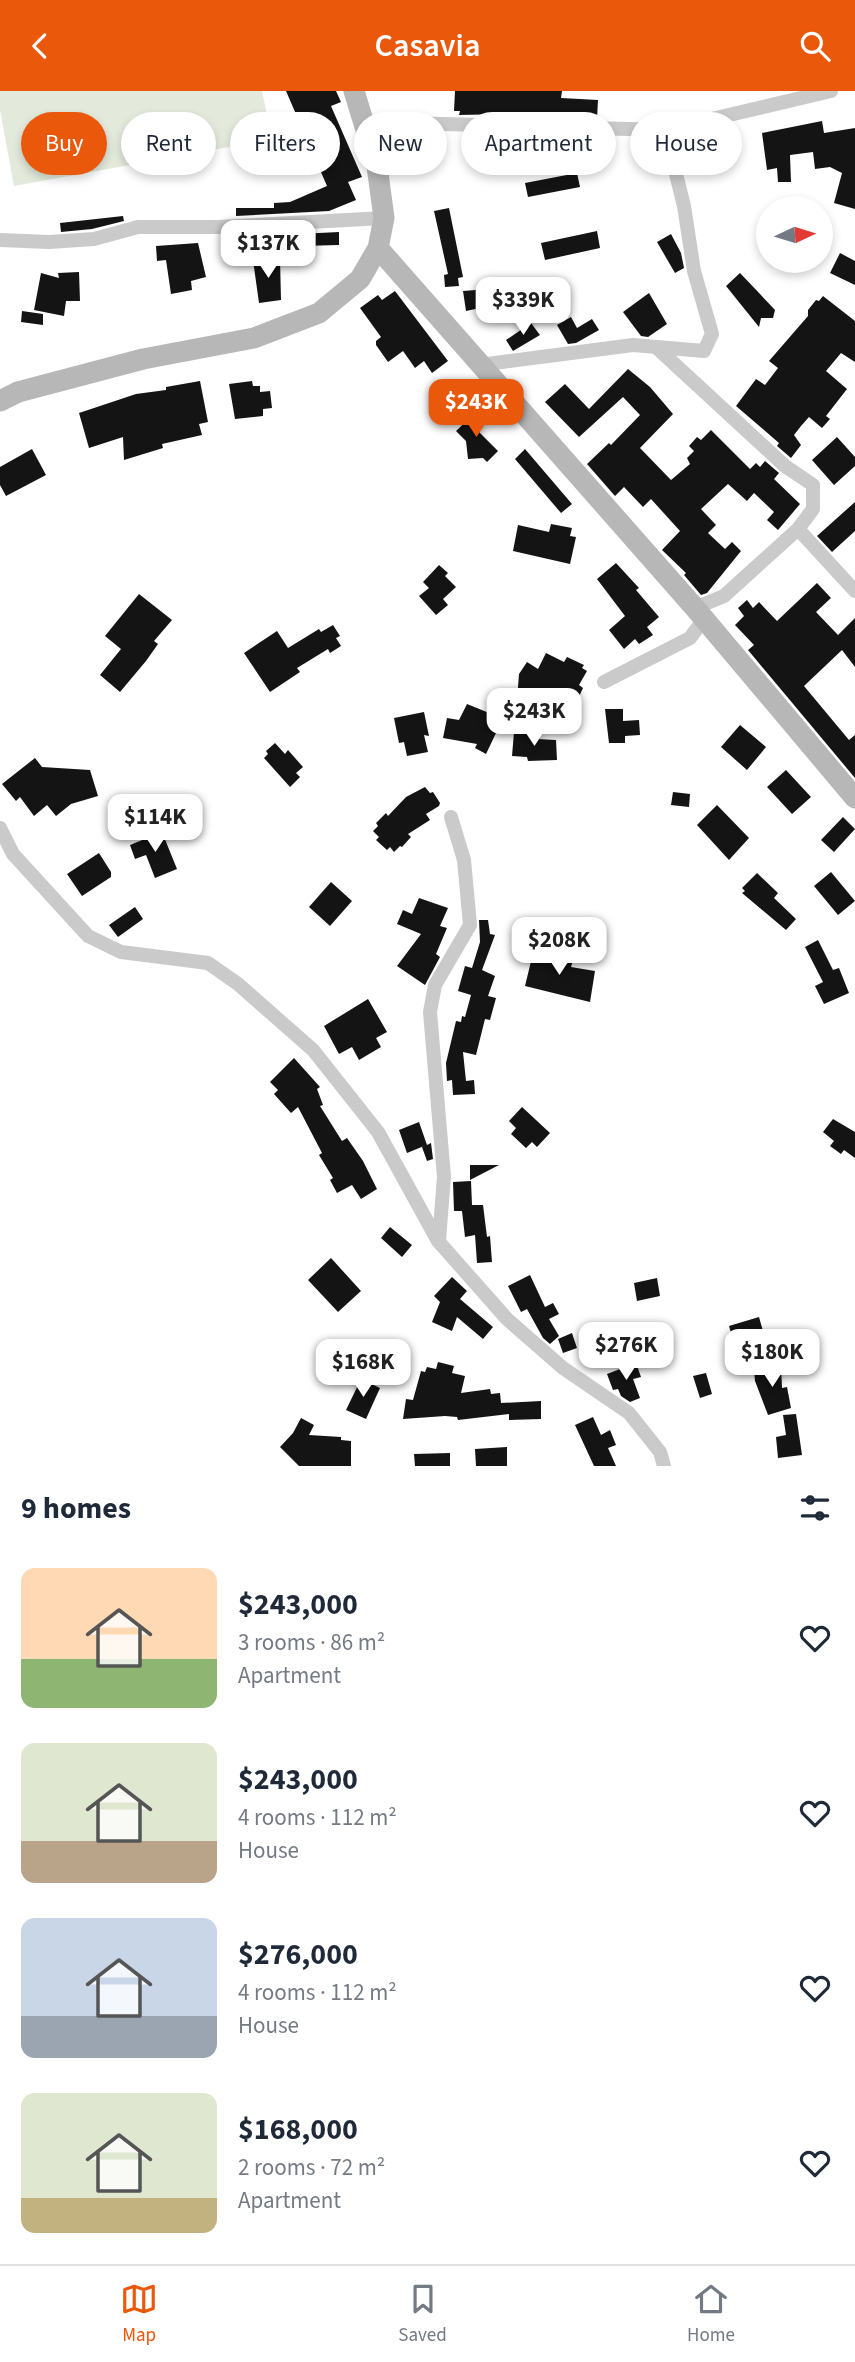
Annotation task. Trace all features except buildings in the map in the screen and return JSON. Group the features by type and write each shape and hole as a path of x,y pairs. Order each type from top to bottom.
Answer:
{"street":[{"path":"354,91 361,112"},
{"path":"742,112 831,91"},
{"path":"447,124 630,130"},
{"path":"0,401 18,392 143,359 254,338 319,313 359,279 378,248 384,218 378,175"},
{"path":"479,365 633,345 704,351 712,334 694,271 676,175"},
{"path":"0,241 94,239 138,227 218,227 384,218"},
{"path":"378,248 700,614 855,798"},
{"path":"604,682 690,638 700,614 724,596 798,529 813,509 813,485 785,466 656,347"},
{"path":"798,529 855,591"},
{"path":"438,1241 444,1177 430,1012 435,985 470,925 464,860 451,817"},
{"path":"0,828 13,854 88,936 121,952 208,963 238,984 313,1050 378,1132 438,1241 507,1319 563,1368 629,1413 660,1452 664,1466"}],"shaded area":[{"path":"0,91 262,91 266,112 230,112 230,147 216,149 216,112 121,112 121,167 107,169 107,112 21,112 21,175 74,175 14,186 0,110"}]}
